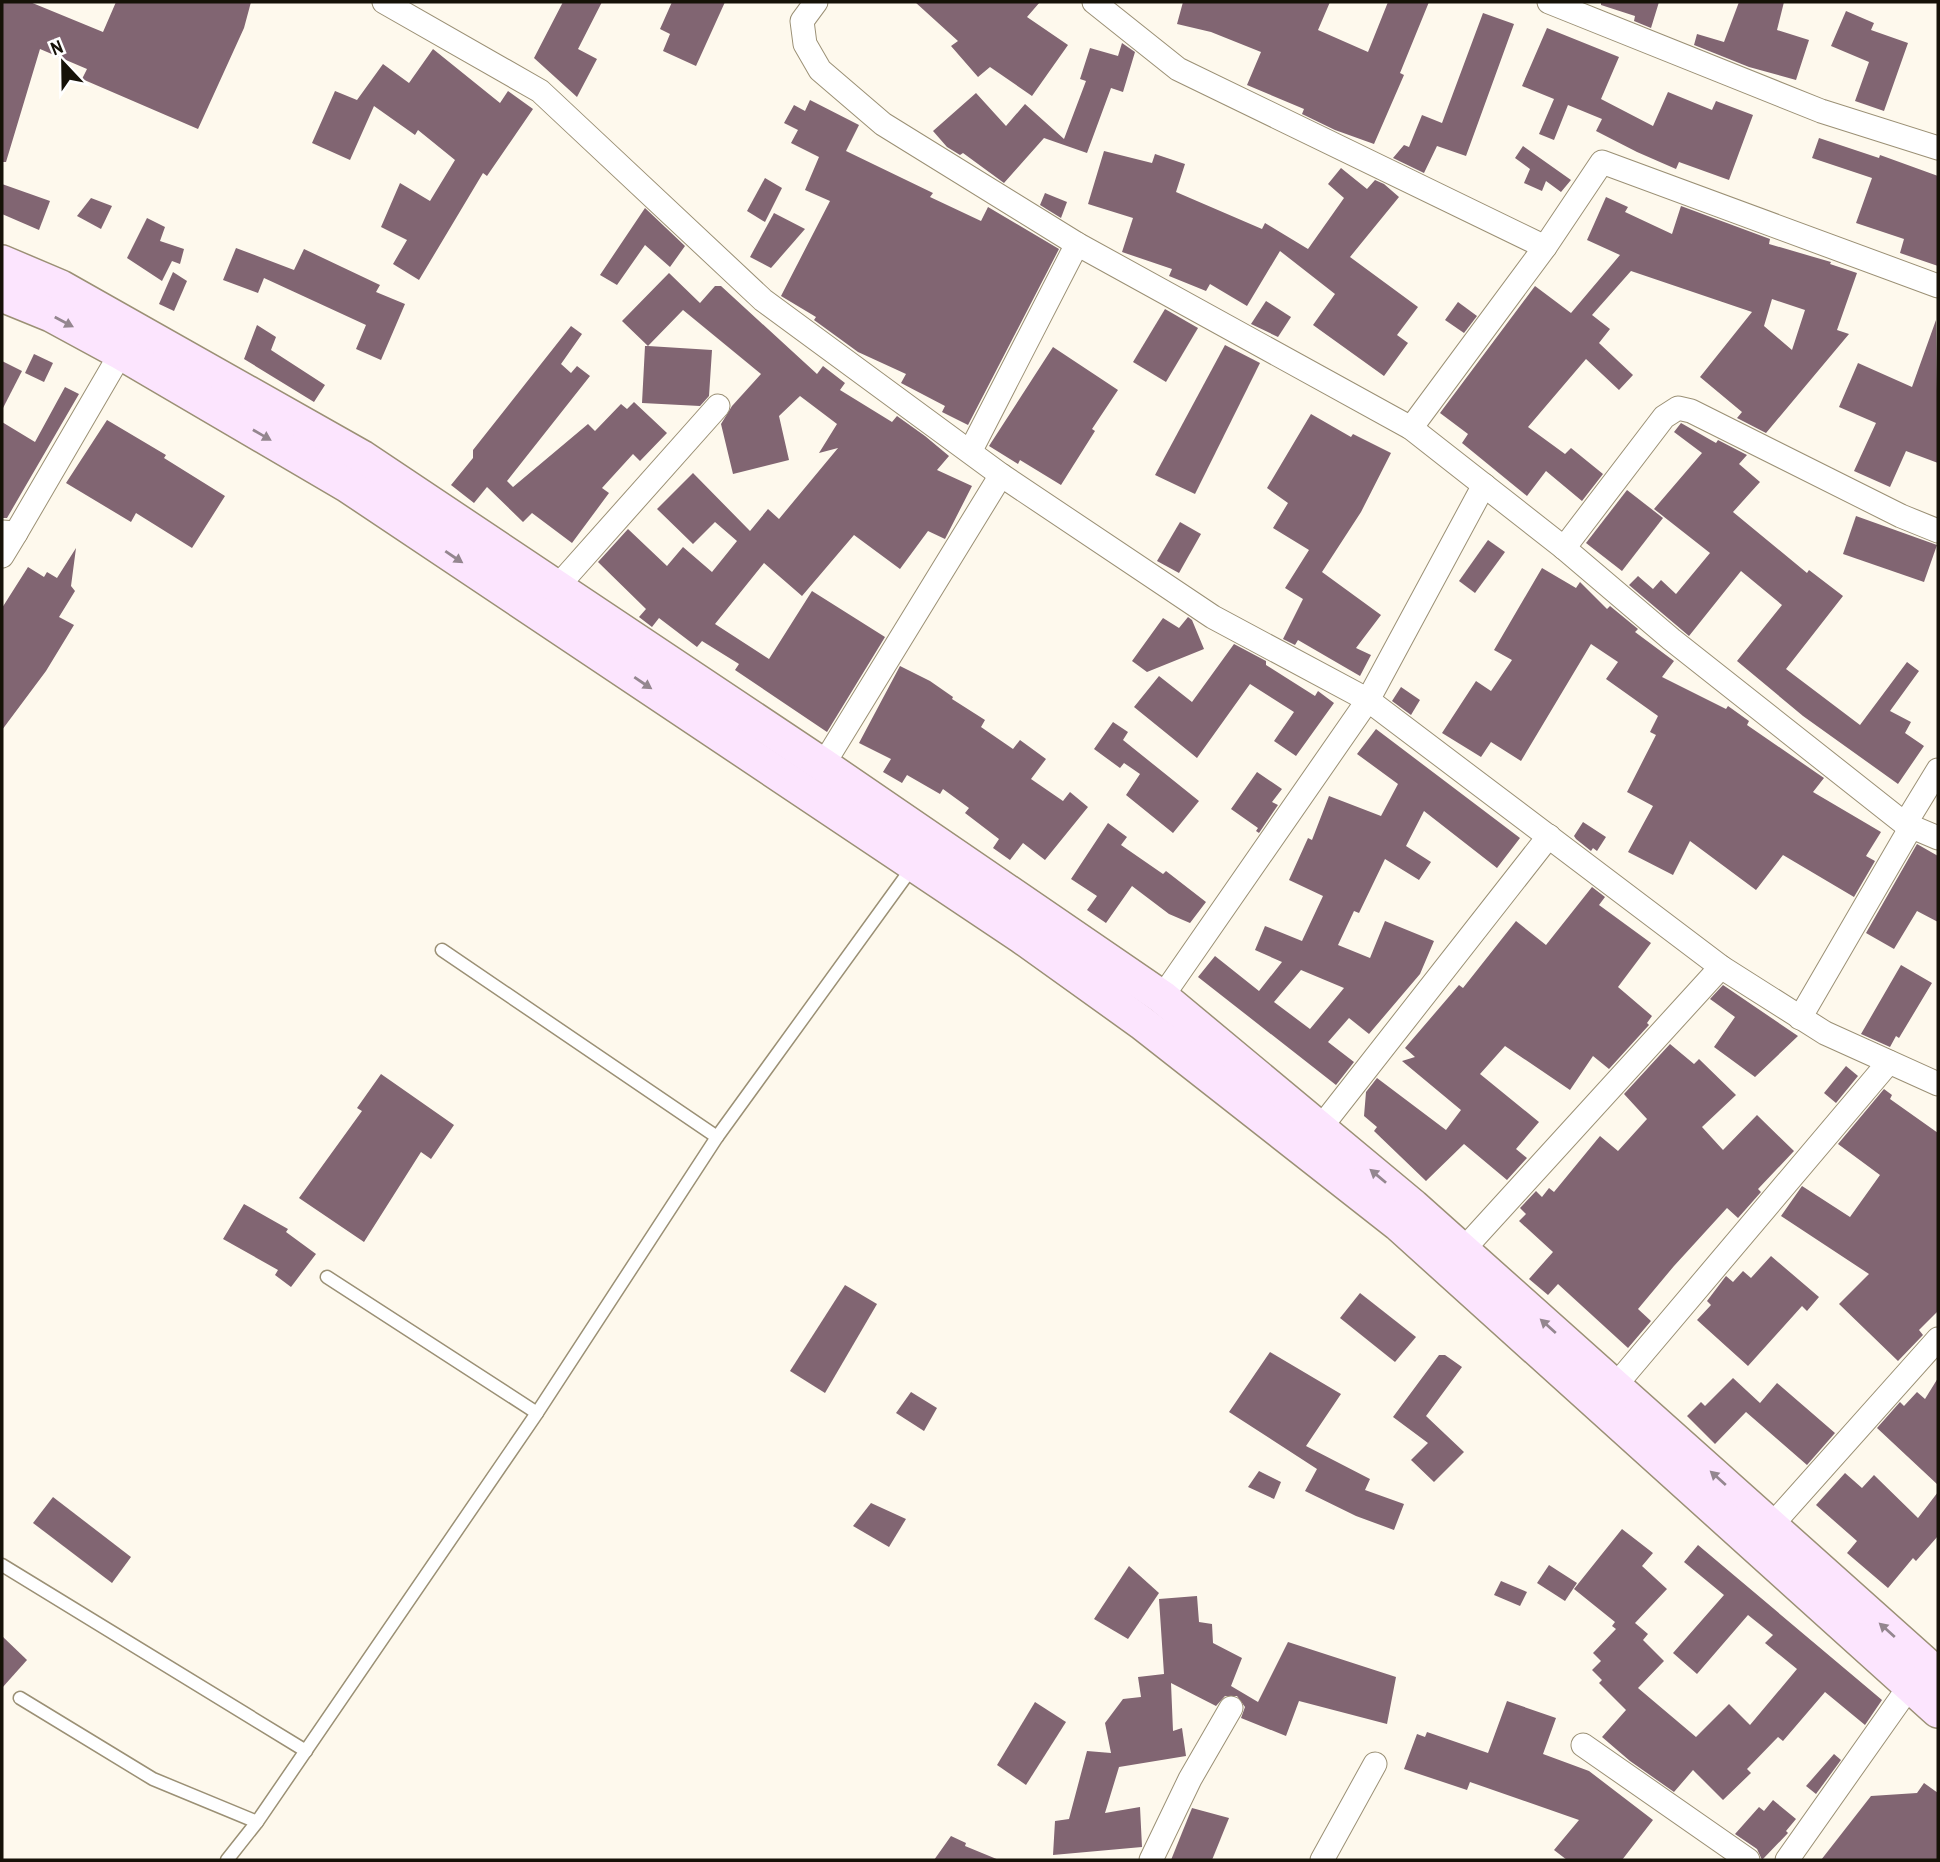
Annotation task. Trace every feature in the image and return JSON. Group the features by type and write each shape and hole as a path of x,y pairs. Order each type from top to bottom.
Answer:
{"main road":[{"path":"2,262 61,287 362,457 824,765 1162,997 1321,1127 1463,1250 1929,1671 1938,1712"},
{"path":"2,295 51,315 121,353 348,486 914,865 1142,1023 1398,1224 1929,1671"}],"street":[{"path":"384,2 540,91 763,300 971,450 1001,475 1213,617 1368,700 1721,967 1825,1033 1938,1084"},
{"path":"816,2 802,21 805,44 820,70 883,124 1077,244 1411,428 1564,548 1671,639 1908,825 1938,838"},
{"path":"1094,2 1178,69 1545,247"},
{"path":"1549,2 1821,111 1938,148"},
{"path":"1411,428 1545,247 1602,162 1938,286"},
{"path":"971,450 1077,244"},
{"path":"2,556 9,532 121,353"},
{"path":"557,587 718,406"},
{"path":"1564,548 1664,417 1678,408 1691,411 1900,516 1938,531"},
{"path":"824,765 1001,475"},
{"path":"1162,997 1368,700 1484,485"},
{"path":"1800,1018 1938,771"},
{"path":"1321,1127 1549,836"},
{"path":"1463,1250 1721,967"},
{"path":"1615,1386 1889,1062"},
{"path":"1771,1526 1938,1339"},
{"path":"1787,1860 1929,1671"},
{"path":"1151,1860 1189,1779 1231,1708"},
{"path":"1583,1745 1748,1860"},
{"path":"1322,1860 1375,1764"}],"lane":[{"path":"227,1860 257,1822 537,1413 717,1137 914,865"},
{"path":"442,950 717,1137"},
{"path":"327,1278 537,1413"},
{"path":"2,1565 306,1751"},
{"path":"20,1698 153,1779 257,1822"}],"building":[{"path":"2,2 30,2 103,32 116,2 251,2 244,28 198,129 82,79 87,69 40,49 6,162 2,162"},
{"path":"563,2 602,2 578,49 597,59 577,97 534,58"},
{"path":"672,2 725,2 696,66 663,51 670,34 660,29"},
{"path":"915,2 1040,2 1027,17 1068,45 1032,96 990,67 978,77 951,46 958,41"},
{"path":"1183,2 1330,2 1318,30 1368,52 1388,2 1429,2 1400,73 1404,75 1374,144 1335,130 1302,114 1304,109 1247,85 1261,52 1211,32 1177,24"},
{"path":"1601,2 1659,2 1651,28 1634,21 1635,16 1601,5"},
{"path":"1739,2 1784,2 1777,30 1809,40 1796,80 1749,67 1694,45 1697,34 1724,42"},
{"path":"1846,11 1874,23 1871,30 1908,43 1884,111 1855,101 1869,62 1831,46"},
{"path":"1483,13 1514,24 1466,156 1437,146 1424,173 1393,158 1404,145 1409,147 1422,115 1442,123"},
{"path":"1547,28 1619,57 1601,99 1653,126 1668,92 1712,110 1716,101 1753,115 1729,180 1679,162 1676,169 1637,152 1596,131 1602,119 1568,105 1554,140 1539,134 1554,99 1522,86"},
{"path":"1122,43 1135,52 1123,92 1111,88 1087,153 1044,138 1004,183 963,153 960,155 947,147 933,131 976,93 1006,126 1025,104 1064,139 1086,81 1080,79 1090,48 1118,56"},
{"path":"433,49 500,103 508,91 533,109 487,176 483,173 419,280 393,264 407,240 381,227 400,183 430,201 455,160 418,130 415,135 374,106 350,160 312,143 335,91 357,100 383,64 409,83"},
{"path":"810,100 859,125 846,151 933,193 930,197 981,221 988,207 1059,249 968,425 942,412 945,406 901,383 906,374 858,352 814,320 816,317 781,296 830,201 805,190 819,157 791,143 798,130 784,123 794,105 805,111"},
{"path":"1819,138 1879,158 1880,155 1938,176 1938,266 1900,253 1904,239 1856,223 1872,178 1812,158"},
{"path":"1523,146 1571,180 1561,192 1546,181 1542,191 1524,183 1530,169 1515,158"},
{"path":"1104,151 1152,163 1155,154 1185,164 1176,192 1262,229 1265,223 1308,249 1344,198 1328,184 1341,168 1367,189 1375,180 1384,184 1399,197 1350,257 1418,307 1397,335 1408,343 1384,376 1313,325 1335,294 1280,251 1247,306 1210,284 1206,291 1169,276 1172,269 1122,252 1133,218 1088,204"},
{"path":"765,178 782,188 765,222 747,211"},
{"path":"2,184 50,201 39,230 2,214"},
{"path":"1045,193 1067,202 1061,218 1040,205"},
{"path":"1606,197 1628,207 1625,212 1672,234 1681,206 1770,239 1769,244 1831,262 1830,264 1857,273 1837,330 1849,334 1766,433 1737,418 1742,412 1700,377 1752,312 1631,271 1592,315 1610,329 1599,343 1633,375 1619,390 1586,359 1528,427 1565,454 1571,448 1603,474 1582,501 1546,471 1527,496 1462,443 1468,434 1440,413 1535,286 1571,313 1620,255 1587,240","holes":["1772,299 1805,310 1792,350 1764,326"]},
{"path":"91,198 112,206 101,229 77,216"},
{"path":"645,208 685,246 670,267 645,245 617,285 600,275"},
{"path":"774,213 805,229 771,268 750,257"},
{"path":"147,218 165,227 160,241 184,249 180,264 172,261 162,281 127,258"},
{"path":"236,248 294,270 304,249 380,285 376,292 405,304 381,360 356,349 366,325 264,278 258,293 223,280"},
{"path":"173,272 187,281 174,311 159,304"},
{"path":"669,273 700,303 715,286 721,286 817,374 823,366 845,383 840,390 892,422 897,416 925,436 949,456 937,470 972,486 945,539 928,531 900,569 854,535 802,596 764,563 715,624 769,659 812,591 885,637 827,732 735,670 739,664 702,641 697,647 659,618 652,627 639,617 646,609 598,562 628,529 667,566 683,547 712,572 737,541 715,522 693,544 657,509 693,473 750,531 768,509 779,519 838,448 819,453 837,424 800,396 779,416 789,460 733,474 721,424 732,406 761,374 683,310 648,346 622,321"},
{"path":"1266,301 1291,317 1278,337 1251,324"},
{"path":"1458,302 1477,316 1464,333 1445,320"},
{"path":"1165,309 1198,328 1166,382 1133,362"},
{"path":"1936,320 1938,463 1906,451 1890,487 1854,471 1876,423 1839,407 1858,363 1912,387"},
{"path":"257,325 276,337 271,350 325,385 314,402 244,359"},
{"path":"571,326 582,334 561,364 571,373 577,366 590,376 507,481 513,487 588,424 595,431 621,404 627,409 634,402 667,433 640,461 633,454 602,488 609,493 572,543 532,513 523,522 487,487 474,503 451,485 473,458 473,450"},
{"path":"1225,345 1260,363 1195,494 1155,475"},
{"path":"645,346 712,350 709,396 700,406 642,403"},
{"path":"1053,347 1118,390 1092,429 1095,431 1061,485 1020,460 1018,464 989,446"},
{"path":"34,354 53,363 44,382 25,373"},
{"path":"2,361 22,371 2,410"},
{"path":"65,387 79,394 7,518 2,518 2,422 35,442"},
{"path":"1311,414 1351,437 1353,434 1391,453 1361,512 1322,572 1381,615 1356,648 1371,655 1360,676 1298,640 1295,645 1283,639 1303,599 1285,588 1309,550 1273,528 1288,503 1267,488"},
{"path":"107,420 166,455 164,458 225,496 192,548 136,513 131,522 66,483"},
{"path":"1681,423 1716,443 1718,440 1747,455 1739,464 1760,482 1733,512 1807,573 1809,570 1843,596 1786,669 1860,725 1907,662 1919,671 1890,711 1911,722 1905,733 1924,746 1898,784 1803,716 1737,661 1782,605 1741,571 1689,636 1629,585 1638,576 1653,589 1661,580 1676,594 1710,553 1654,509 1702,453 1674,432"},
{"path":"1627,490 1663,518 1622,571 1586,543"},
{"path":"1856,516 1937,545 1924,582 1843,554"},
{"path":"1180,522 1201,534 1179,573 1157,561"},
{"path":"1488,540 1505,552 1475,593 1459,581"},
{"path":"76,548 71,586 75,591 59,617 74,625 46,671 2,730 2,608 28,567 44,577 47,572 57,578"},
{"path":"1542,568 1576,588 1580,582 1607,609 1610,606 1638,629 1635,632 1674,661 1662,677 1726,709 1728,706 1749,721 1747,725 1824,778 1813,792 1881,832 1866,856 1875,861 1854,897 1783,855 1756,890 1690,841 1673,875 1628,852 1653,806 1627,792 1656,735 1650,732 1658,716 1606,679 1618,662 1591,644 1521,761 1491,742 1481,757 1442,733 1476,681 1491,691 1512,660 1494,650"},
{"path":"1188,617 1192,620 1204,649 1147,672 1132,661 1163,618 1179,628"},
{"path":"1234,644 1266,661 1266,665 1315,696 1318,691 1334,703 1296,756 1274,741 1294,712 1250,684 1197,758 1134,707 1159,676 1192,702"},
{"path":"900,666 930,681 985,720 981,727 1013,749 1020,740 1046,759 1031,779 1063,801 1070,792 1088,807 1045,860 1023,843 1010,860 993,848 999,839 965,813 969,808 943,789 940,794 907,775 902,783 883,772 891,759 859,743"},
{"path":"1401,687 1420,700 1411,715 1392,701"},
{"path":"1113,722 1128,732 1123,740 1199,801 1173,833 1126,795 1140,774 1124,763 1120,768 1094,749"},
{"path":"1376,729 1520,838 1497,868 1424,811 1406,846 1431,862 1419,880 1385,859 1359,913 1354,911 1338,945 1370,958 1385,921 1434,941 1420,974 1369,1034 1349,1018 1328,1042 1354,1062 1336,1085 1198,977 1215,956 1259,991 1282,962 1255,950 1265,926 1302,941 1323,896 1289,880 1308,838 1312,840 1329,796 1381,816 1398,784 1357,754","holes":["1301,970 1344,988 1310,1029 1274,1002"]},
{"path":"1257,772 1282,789 1272,802 1278,805 1259,833 1256,831 1258,828 1231,809"},
{"path":"1583,822 1606,837 1597,851 1593,848 1591,851 1574,836"},
{"path":"1108,823 1127,837 1121,845 1163,874 1166,871 1206,902 1190,923 1169,914 1132,886 1106,923 1087,910 1097,896 1071,879"},
{"path":"1917,844 1938,856 1938,922 1917,911 1894,949 1866,933"},
{"path":"1592,887 1605,897 1599,905 1651,943 1618,987 1652,1016 1647,1023 1649,1025 1609,1069 1593,1056 1570,1090 1505,1046 1480,1074 1539,1122 1516,1149 1527,1158 1507,1180 1464,1144 1426,1181 1374,1131 1377,1127 1364,1116 1366,1092 1377,1078 1446,1130 1461,1110 1402,1061 1415,1057 1405,1048 1459,985 1463,988 1516,921 1546,945"},
{"path":"1901,965 1932,983 1899,1038 1896,1036 1890,1047 1861,1034"},
{"path":"1723,985 1798,1036 1755,1077 1714,1047 1735,1017 1710,999"},
{"path":"1670,1044 1694,1064 1699,1059 1736,1095 1702,1127 1723,1150 1757,1115 1794,1151 1758,1189 1761,1192 1738,1218 1727,1208 1674,1266 1638,1309 1651,1321 1628,1348 1558,1284 1548,1295 1529,1279 1553,1252 1519,1221 1526,1214 1520,1208 1536,1191 1542,1197 1549,1188 1554,1192 1600,1136 1618,1151 1647,1119 1624,1094"},
{"path":"1846,1066 1858,1076 1836,1103 1824,1093"},
{"path":"381,1074 454,1125 431,1159 421,1152 364,1242 299,1198 362,1111 357,1108"},
{"path":"1884,1089 1892,1095 1890,1099 1938,1133 1938,1311 1919,1330 1923,1335 1898,1361 1839,1304 1869,1274 1781,1216 1802,1186 1850,1217 1880,1175 1838,1144"},
{"path":"244,1204 288,1229 286,1232 316,1254 291,1287 275,1275 278,1270 223,1239"},
{"path":"1771,1256 1819,1297 1807,1311 1802,1306 1748,1366 1697,1320 1711,1305 1707,1301 1726,1276 1733,1282 1743,1271 1751,1278"},
{"path":"845,1285 877,1304 825,1393 790,1371"},
{"path":"1360,1293 1416,1337 1395,1362 1340,1318"},
{"path":"1270,1352 1341,1394 1306,1446 1370,1479 1365,1490 1404,1504 1394,1530 1356,1516 1305,1491 1317,1469 1229,1412"},
{"path":"1439,1355 1445,1355 1462,1367 1426,1416 1464,1452 1434,1482 1411,1460 1428,1443 1393,1417"},
{"path":"1733,1378 1760,1403 1777,1383 1835,1433 1807,1465 1746,1412 1715,1444 1687,1416 1701,1402 1705,1406"},
{"path":"1938,1378 1938,1485 1877,1428 1900,1402 1904,1406 1917,1392 1925,1399"},
{"path":"911,1392 937,1408 924,1431 896,1413"},
{"path":"1259,1471 1281,1482 1274,1499 1248,1487"},
{"path":"1845,1473 1862,1488 1874,1475 1918,1518 1938,1492 1938,1536 1916,1561 1913,1558 1888,1588 1847,1553 1857,1541 1816,1505"},
{"path":"53,1497 131,1557 112,1583 33,1523"},
{"path":"871,1503 906,1519 889,1547 853,1526"},
{"path":"1622,1529 1653,1553 1642,1566 1667,1589 1635,1623 1648,1634 1643,1640 1664,1661 1638,1688 1696,1737 1729,1704 1750,1725 1797,1669 1765,1643 1773,1635 1748,1615 1697,1674 1673,1653 1724,1595 1684,1562 1698,1545 1882,1700 1865,1725 1825,1692 1783,1741 1778,1737 1747,1769 1751,1773 1723,1800 1693,1770 1674,1792 1630,1761 1602,1737 1626,1710 1599,1683 1602,1680 1592,1670 1601,1661 1593,1653 1616,1629 1612,1626 1615,1622 1574,1589"},
{"path":"1549,1565 1577,1583 1565,1601 1537,1583"},
{"path":"1129,1566 1159,1593 1128,1639 1094,1619"},
{"path":"1501,1581 1527,1592 1520,1606 1494,1595"},
{"path":"1197,1596 1199,1622 1212,1624 1213,1643 1242,1658 1231,1686 1258,1702 1288,1642 1396,1677 1387,1724 1299,1701 1286,1736 1241,1718 1245,1707 1237,1696 1225,1696 1216,1706 1171,1683 1173,1731 1182,1728 1186,1756 1119,1767 1105,1813 1140,1807 1142,1847 1053,1855 1055,1821 1069,1819 1087,1751 1111,1753 1105,1723 1123,1699 1141,1697 1138,1677 1164,1674 1159,1599"},
{"path":"2,1636 27,1660 2,1688"},
{"path":"1507,1701 1556,1718 1543,1754 1589,1771 1653,1820 1622,1860 1567,1860 1554,1850 1579,1820 1470,1782 1467,1790 1404,1769 1417,1734 1425,1737 1427,1732 1488,1753"},
{"path":"1035,1702 1066,1722 1026,1785 997,1765"},
{"path":"1834,1754 1841,1760 1816,1794 1806,1786"},
{"path":"1924,1783 1938,1793 1938,1860 1821,1860 1871,1796 1917,1793"},
{"path":"1773,1800 1796,1819 1786,1831 1788,1833 1762,1860 1757,1849 1735,1834 1759,1807 1764,1811"},
{"path":"1192,1808 1229,1818 1212,1860 1171,1860"},
{"path":"951,1836 966,1843 965,1846 999,1860 934,1860"}]}
